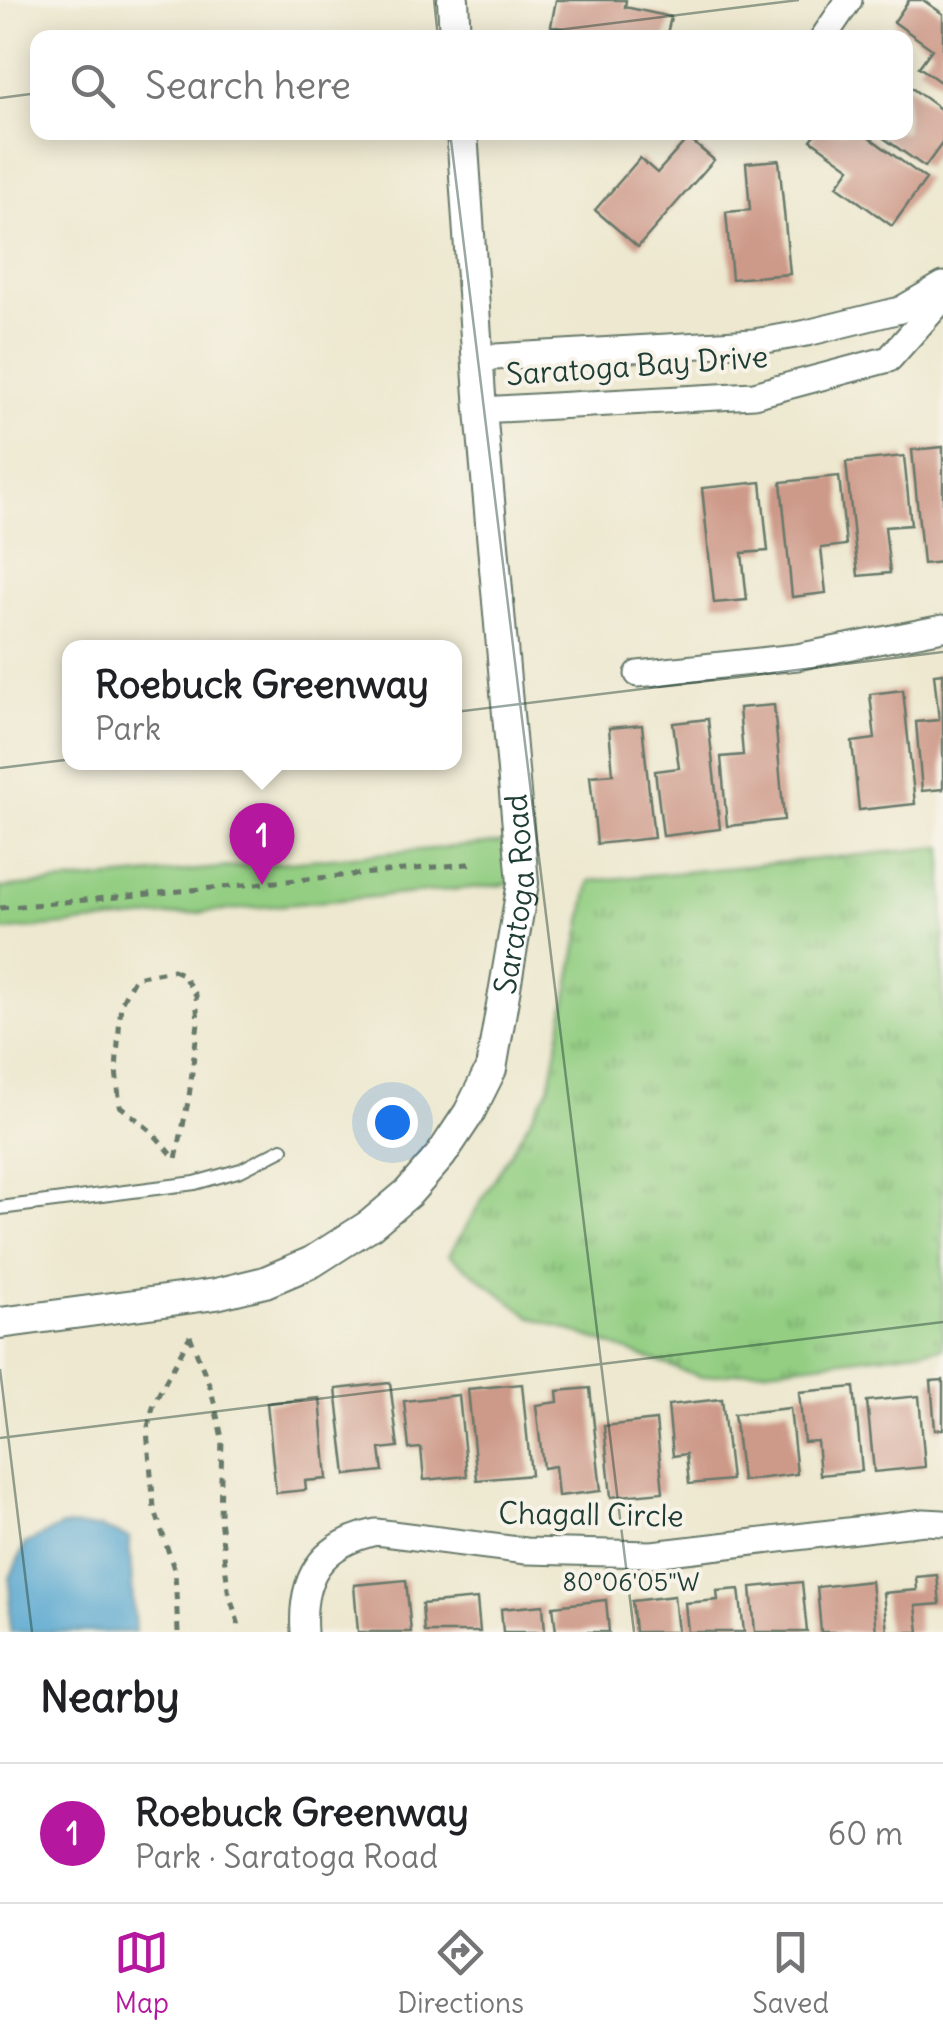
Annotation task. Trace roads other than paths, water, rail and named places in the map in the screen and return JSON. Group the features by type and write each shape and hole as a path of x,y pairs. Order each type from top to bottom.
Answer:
{"street":[{"path":"453,0 455,30"},
{"path":"828,30 849,0"},
{"name":"Saratoga Road","path":"0,1323 216,1294 265,1282 312,1262 370,1225 408,1193 442,1155 491,1069 523,883 481,410 463,140"},
{"name":"Saratoga Bay Drive","path":"478,358 754,342 900,310 943,285"},
{"name":"Saratoga Bay Drive","path":"481,410 754,395 889,360 943,294"},
{"path":"638,674 796,657 943,628"},
{"name":"Chagall Circle","path":"304,1632 305,1594 323,1558 356,1536 376,1532 526,1551 652,1554 943,1522"}],"lane":[{"path":"0,1208 196,1183 241,1170 282,1149"}],"water":[{"path":"62,1526 101,1528 129,1538 135,1632 10,1632 10,1578 25,1544"}],"place":[{"name":"Roebuck Greenway","path":"262,885"}]}
